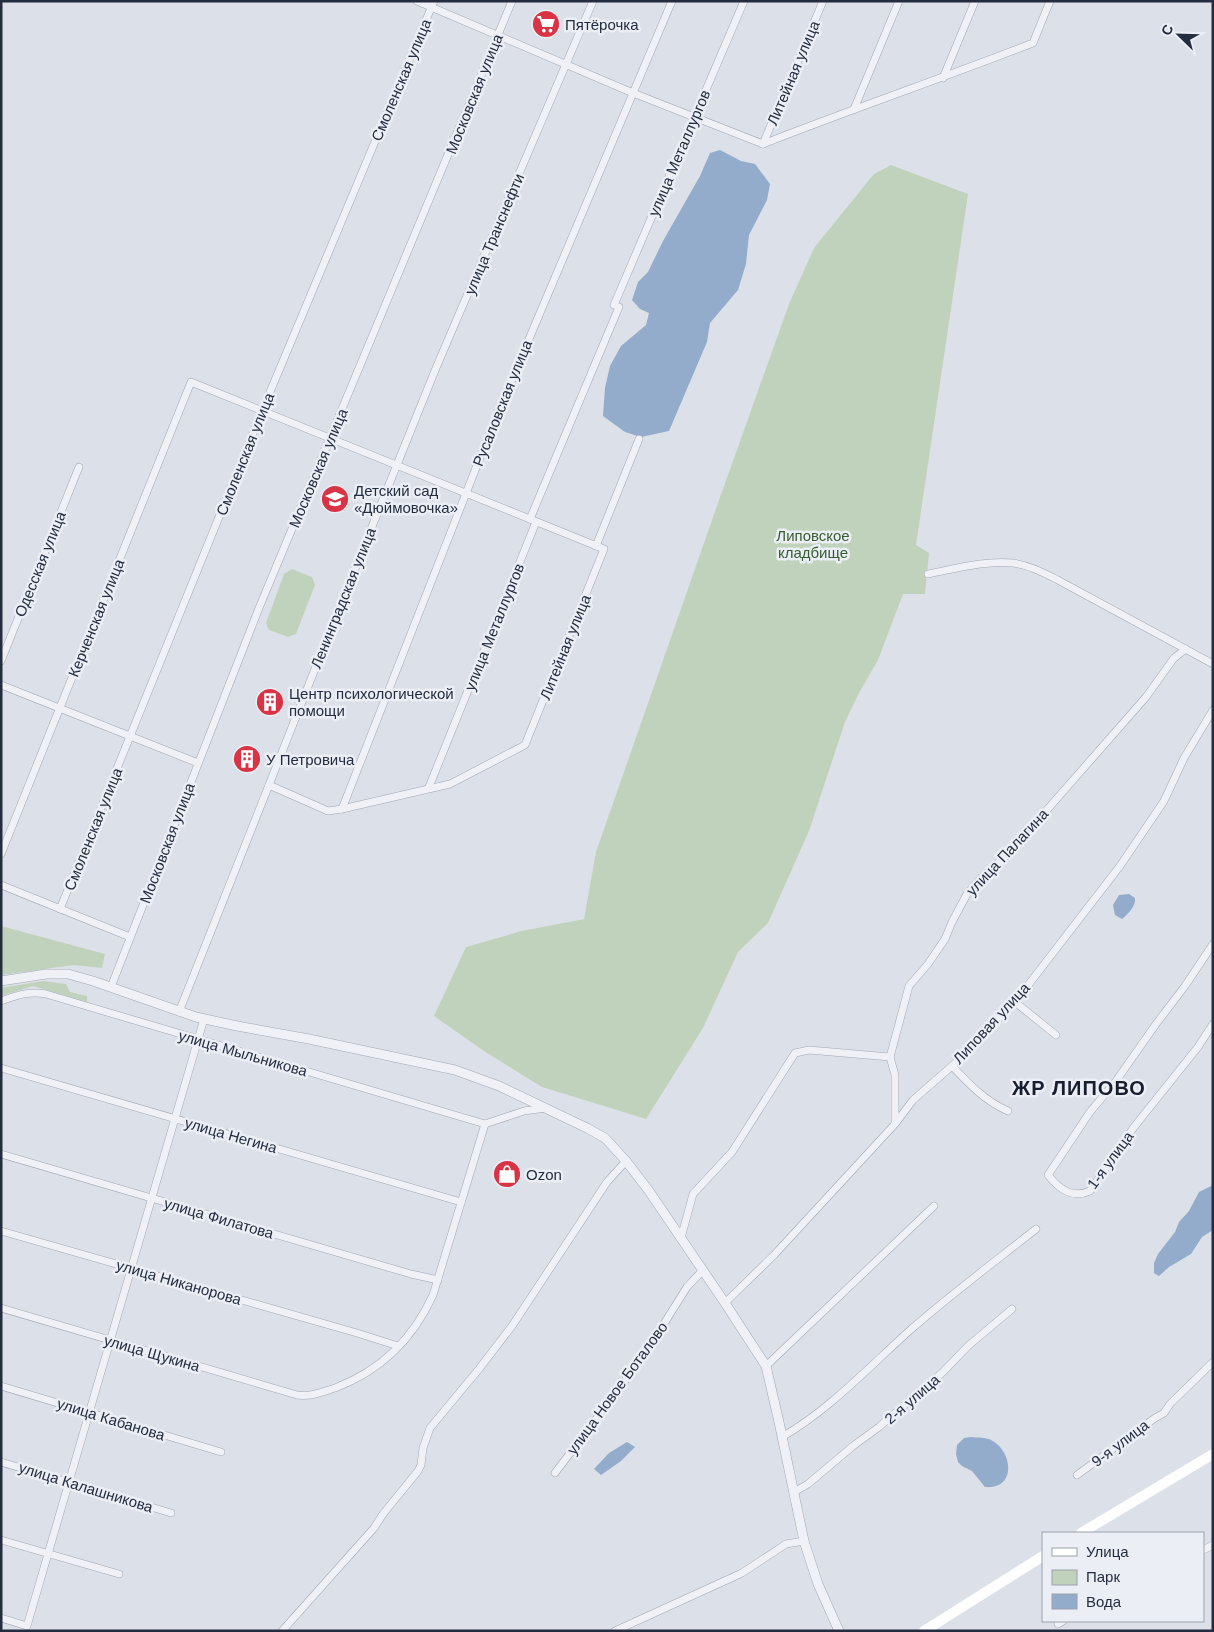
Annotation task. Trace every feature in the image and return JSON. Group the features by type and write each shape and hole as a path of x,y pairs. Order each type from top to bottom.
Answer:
{"main road":[{"path":"1083,1532 1213,1454"},
{"path":"924,1631 1042,1557"}],"street":[{"path":"418,1 433,4 566,64 763,144 1033,43 1050,1"},
{"name":"Московская улица","path":"111,987 259,608 512,1"},
{"name":"улица Транснефти","path":"396,466 593,1"},
{"name":"Русаловская улица","path":"342,809 466,493 553,280 672,1"},
{"name":"улица Металлургов","path":"429,787 616,306 744,1"},
{"name":"Литейная улица","path":"763,144 823,1"},
{"path":"854,109 899,1"},
{"path":"943,78 975,1"},
{"name":"Смоленская улица","path":"60,909 262,411 433,4"},
{"name":"Керченская улица","path":"1,854 190,382 262,411"},
{"path":"262,411 596,546 639,439"},
{"name":"Ленинградская улица","path":"179,1012 396,466"},
{"name":"Одесская улица","path":"1,661 79,467"},
{"name":"Литейная улица","path":"429,787 450,784 525,745 604,549 596,546"},
{"path":"928,574 993,563 1015,564 1032,568 1056,578 1213,664"},
{"name":"улица Палагина","path":"895,1124 895,1075 890,1057 909,986 928,964 945,939 967,894 982,877 1010,852 1146,697 1174,658 1186,649"},
{"path":"1,685 198,763"},
{"name":"Липовая улица","path":"726,1303 774,1255 895,1124 914,1100 952,1066 1015,1002 1120,866 1164,801 1184,758 1213,710"},
{"path":"269,785 328,810 342,809 429,787"},
{"path":"1,885 130,937"},
{"name":"1-я улица","path":"1213,944 1116,1081 1090,1112 1048,1175 1062,1190 1077,1194 1090,1191 1134,1127 1198,1047 1213,1024"},
{"path":"1,981 46,974 68,974 204,1019 430,1064 480,1078 598,1134 614,1146 726,1303 766,1366 804,1541 818,1584 839,1631"},
{"name":"улица Мыльникова","path":"1,1001 21,994 39,993 484,1124"},
{"path":"1015,1002 1056,1035"},
{"path":"1,1618 27,1626 204,1019"},
{"path":"681,1238 693,1194 732,1152 796,1053 809,1050 890,1057"},
{"path":"952,1066 972,1088 998,1107 1008,1111"},
{"name":"улица Негина","path":"1,1068 461,1202"},
{"path":"524,1111 527,1099"},
{"path":"398,1346 424,1314 434,1295 484,1124 524,1111 546,1108"},
{"name":"улица Филатова","path":"1,1154 410,1274 438,1280"},
{"path":"282,1631 374,1528 396,1496 407,1486 421,1465 430,1428 496,1347 533,1296 607,1182 626,1161"},
{"path":"766,1366 934,1206"},
{"path":"782,1437 801,1426 825,1408 934,1310 1036,1229"},
{"name":"улица Никанорова","path":"1,1231 398,1346"},
{"name":"улица Новое Боталово","path":"555,1474 643,1357 687,1287 703,1270"},
{"name":"улица Щукина","path":"1,1308 304,1396 318,1394 360,1378 398,1346"},
{"name":"2-я улица","path":"794,1492 808,1484 853,1446 880,1427 943,1372 968,1346 1012,1309"},
{"name":"9-я улица","path":"1077,1475 1164,1413 1170,1404 1213,1362"},
{"name":"улица Кабанова","path":"1,1386 221,1452"},
{"name":"улица Калашникова","path":"1,1462 171,1513"},
{"path":"1,1540 119,1574"},
{"path":"615,1631 742,1572 786,1544 804,1541"}],"green space":[{"name":"Липовское кладбище","path":"891,165 968,194 916,545 929,553 925,594 903,594 878,660 845,722 809,831 768,923 738,952 703,1028 646,1119 542,1087 484,1051 434,1016 466,947 522,931 584,919 596,852 789,304 814,248 874,174"},
{"path":"292,569 312,577 315,585 296,634 288,637 269,630 266,623 284,574"},
{"path":"1,926 105,954 102,968 74,965 1,975"},
{"path":"43,981 66,984 70,992 87,996 87,1002 33,986 1,996 1,988"}],"water":[{"path":"720,150 741,161 755,164 770,184 767,200 749,235 746,264 738,290 710,323 707,342 669,431 641,437 625,432 603,416 605,388 610,366 621,346 646,325 649,313 640,309 632,300 638,282 648,272 663,241 700,176 710,153"},
{"path":"1129,894 1135,898 1134,904 1122,919 1115,915 1113,905 1119,895"},
{"path":"1213,1185 1213,1230 1202,1237 1191,1254 1169,1267 1159,1276 1154,1273 1154,1263 1158,1254 1175,1232 1179,1222 1189,1211 1199,1192"},
{"path":"971,1437 991,1440 1004,1452 1008,1469 1007,1476 1003,1482 995,1486 985,1487 972,1471 958,1462 956,1454 957,1445 964,1438"},
{"path":"627,1442 635,1447 621,1461 601,1475 594,1469 609,1453"}],"place":[{"name":"Пятёрочка","path":"546,24"},
{"name":"Детский сад «Дюймовочка»","path":"335,499"},
{"name":"Центр психологической помощи","path":"270,702"},
{"name":"У Петровича","path":"247,759"},
{"name":"Ozon","path":"507,1174"}],"district":[{"name":"ЖР ЛИПОВО","path":"1079,1088"}]}
